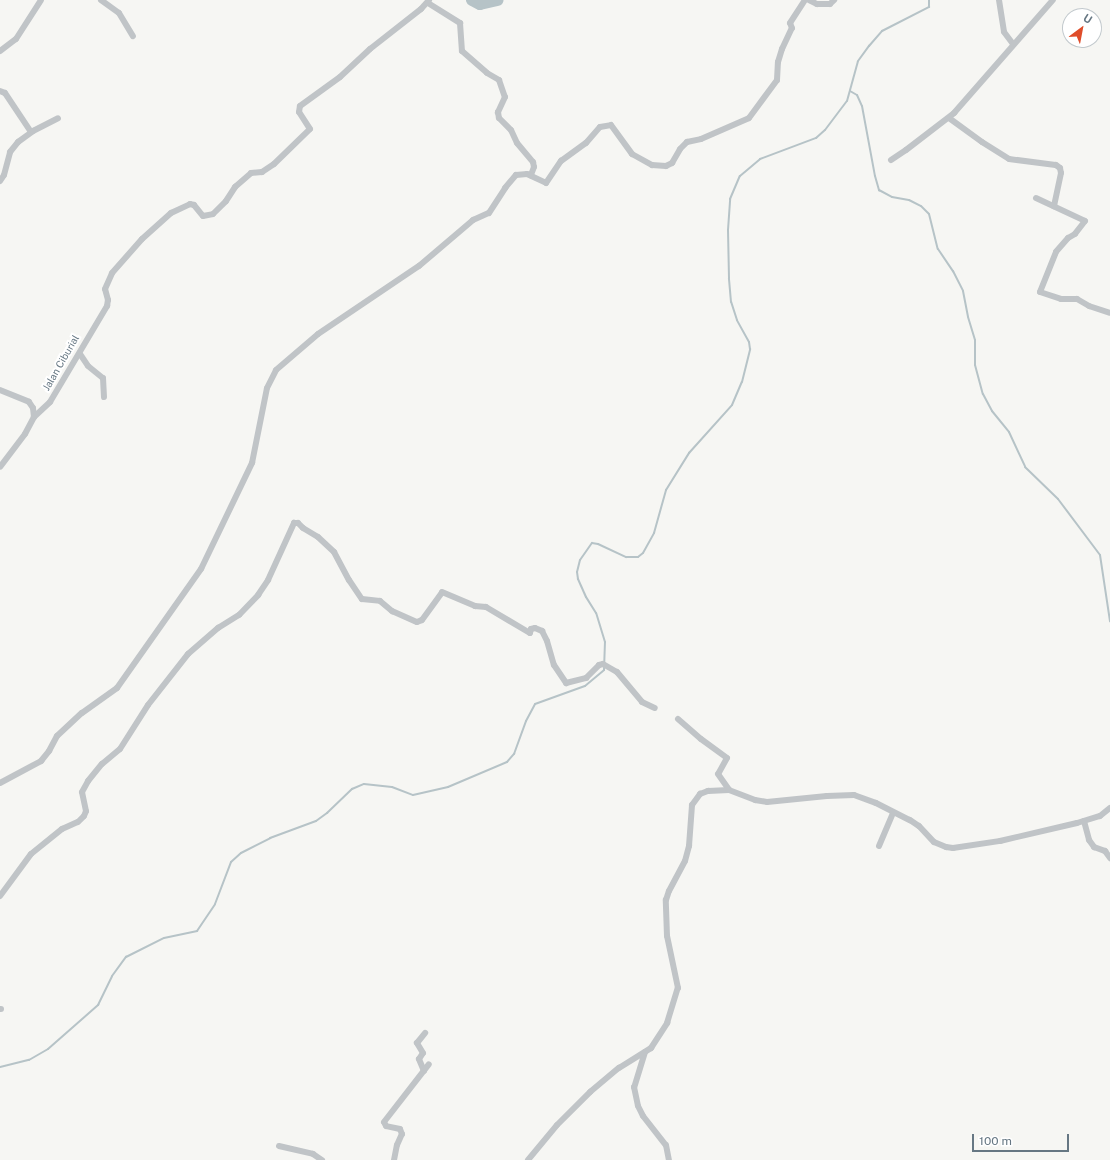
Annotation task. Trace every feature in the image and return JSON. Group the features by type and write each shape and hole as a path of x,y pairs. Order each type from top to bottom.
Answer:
{"street":[{"path":"0,51 16,39 41,0"},
{"path":"101,0 119,13 134,36"},
{"path":"0,783 40,761 49,751 56,736 88,708 117,688 201,569 252,463 267,388 276,370 318,334 420,266 473,220 489,213 503,190 516,175 523,173 531,175 546,183 561,161 586,143 601,126 612,126 632,154 652,165 666,166 672,162 680,149 687,142 701,139 749,118 777,80 778,62 782,49 792,28 790,22 806,0"},
{"path":"809,0 817,4 830,4 834,0"},
{"path":"999,0 1004,32 1013,44"},
{"path":"891,160 947,119 1053,0"},
{"path":"428,1 460,23 462,51 485,71 499,80 505,97 498,112 499,118 511,130 517,143 534,162 531,175"},
{"name":"Jalan Ciburial","path":"0,467 25,434 34,417 50,402 80,354 86,339 108,303 105,288 112,272 148,232 175,210 190,204 194,205 203,216 214,214 226,202 236,186 252,172 260,173 266,171 310,130 310,127 299,112 300,106 340,77 370,49 409,19 428,1"},
{"path":"0,91 5,93 31,132"},
{"path":"0,181 4,175 10,152 18,142 31,132 58,118"},
{"path":"947,119 1009,159 1056,165 1060,168 1061,173 1054,206"},
{"path":"1036,198 1085,222 1056,252 1040,292 1062,299 1077,299 1088,306 1110,313"},
{"path":"80,354 88,366 103,378 104,397"},
{"path":"0,390 29,402 33,408 34,417"},
{"path":"0,896 31,854 62,829 78,822 84,816 86,811 82,792 88,781 102,764 120,749 148,704 188,654 218,628 239,614 258,595 268,580 294,523 298,523 305,530 318,537 334,552 349,580 362,599 380,601 392,611 417,622 422,620 434,601 444,592 475,606 486,607 530,633 531,629 535,628 542,630 554,665 566,683 586,678 599,665 604,664 617,672 642,702 655,708"},
{"path":"678,719 701,739 727,758 718,774 729,790"},
{"path":"528,1160 557,1125 590,1092 619,1068 645,1052 654,1044 663,1031 678,988 667,936 666,906 668,894 683,868 688,853 693,802 697,796 705,791 729,790 755,800 766,802 854,795 876,803 917,824 934,842 953,848 1000,841 1084,821 1100,816 1110,808"},
{"path":"879,846 893,812"},
{"path":"1084,821 1089,840 1094,847 1105,852 1110,858"},
{"path":"424,1071 419,1059 423,1053 417,1043 425,1033"},
{"path":"645,1052 634,1087 638,1106 643,1116 666,1145 669,1160"},
{"path":"394,1160 397,1145 402,1134 400,1129 386,1126 384,1122 428,1064"},
{"path":"280,1146 313,1154 322,1160"}],"waterway":[{"path":"472,0 480,4 498,0"},
{"path":"0,1067 29,1060 48,1049 98,1005 112,976 126,957 164,938 197,931 215,904 231,862 241,853 270,838 316,821 327,813 352,789 364,784 392,787 413,795 448,787 507,762 514,754 526,721 535,704 585,686 604,670 605,642 596,613 586,597 578,579 577,572 580,560 592,543 598,544 626,557 638,557 643,553 654,533 666,490 689,453 732,405 742,382 750,349 749,342 737,320 731,302 728,230 730,199 740,176 760,159 816,138 825,130 847,101 858,61 869,46 882,31 929,7 929,0"},
{"path":"850,91 857,95 862,106 879,190 892,197 909,200 921,206 929,214 938,249 953,271 963,291 968,317 975,340 975,365 983,394 992,411 1009,432 1025,467 1058,499 1100,555 1110,621"}]}
